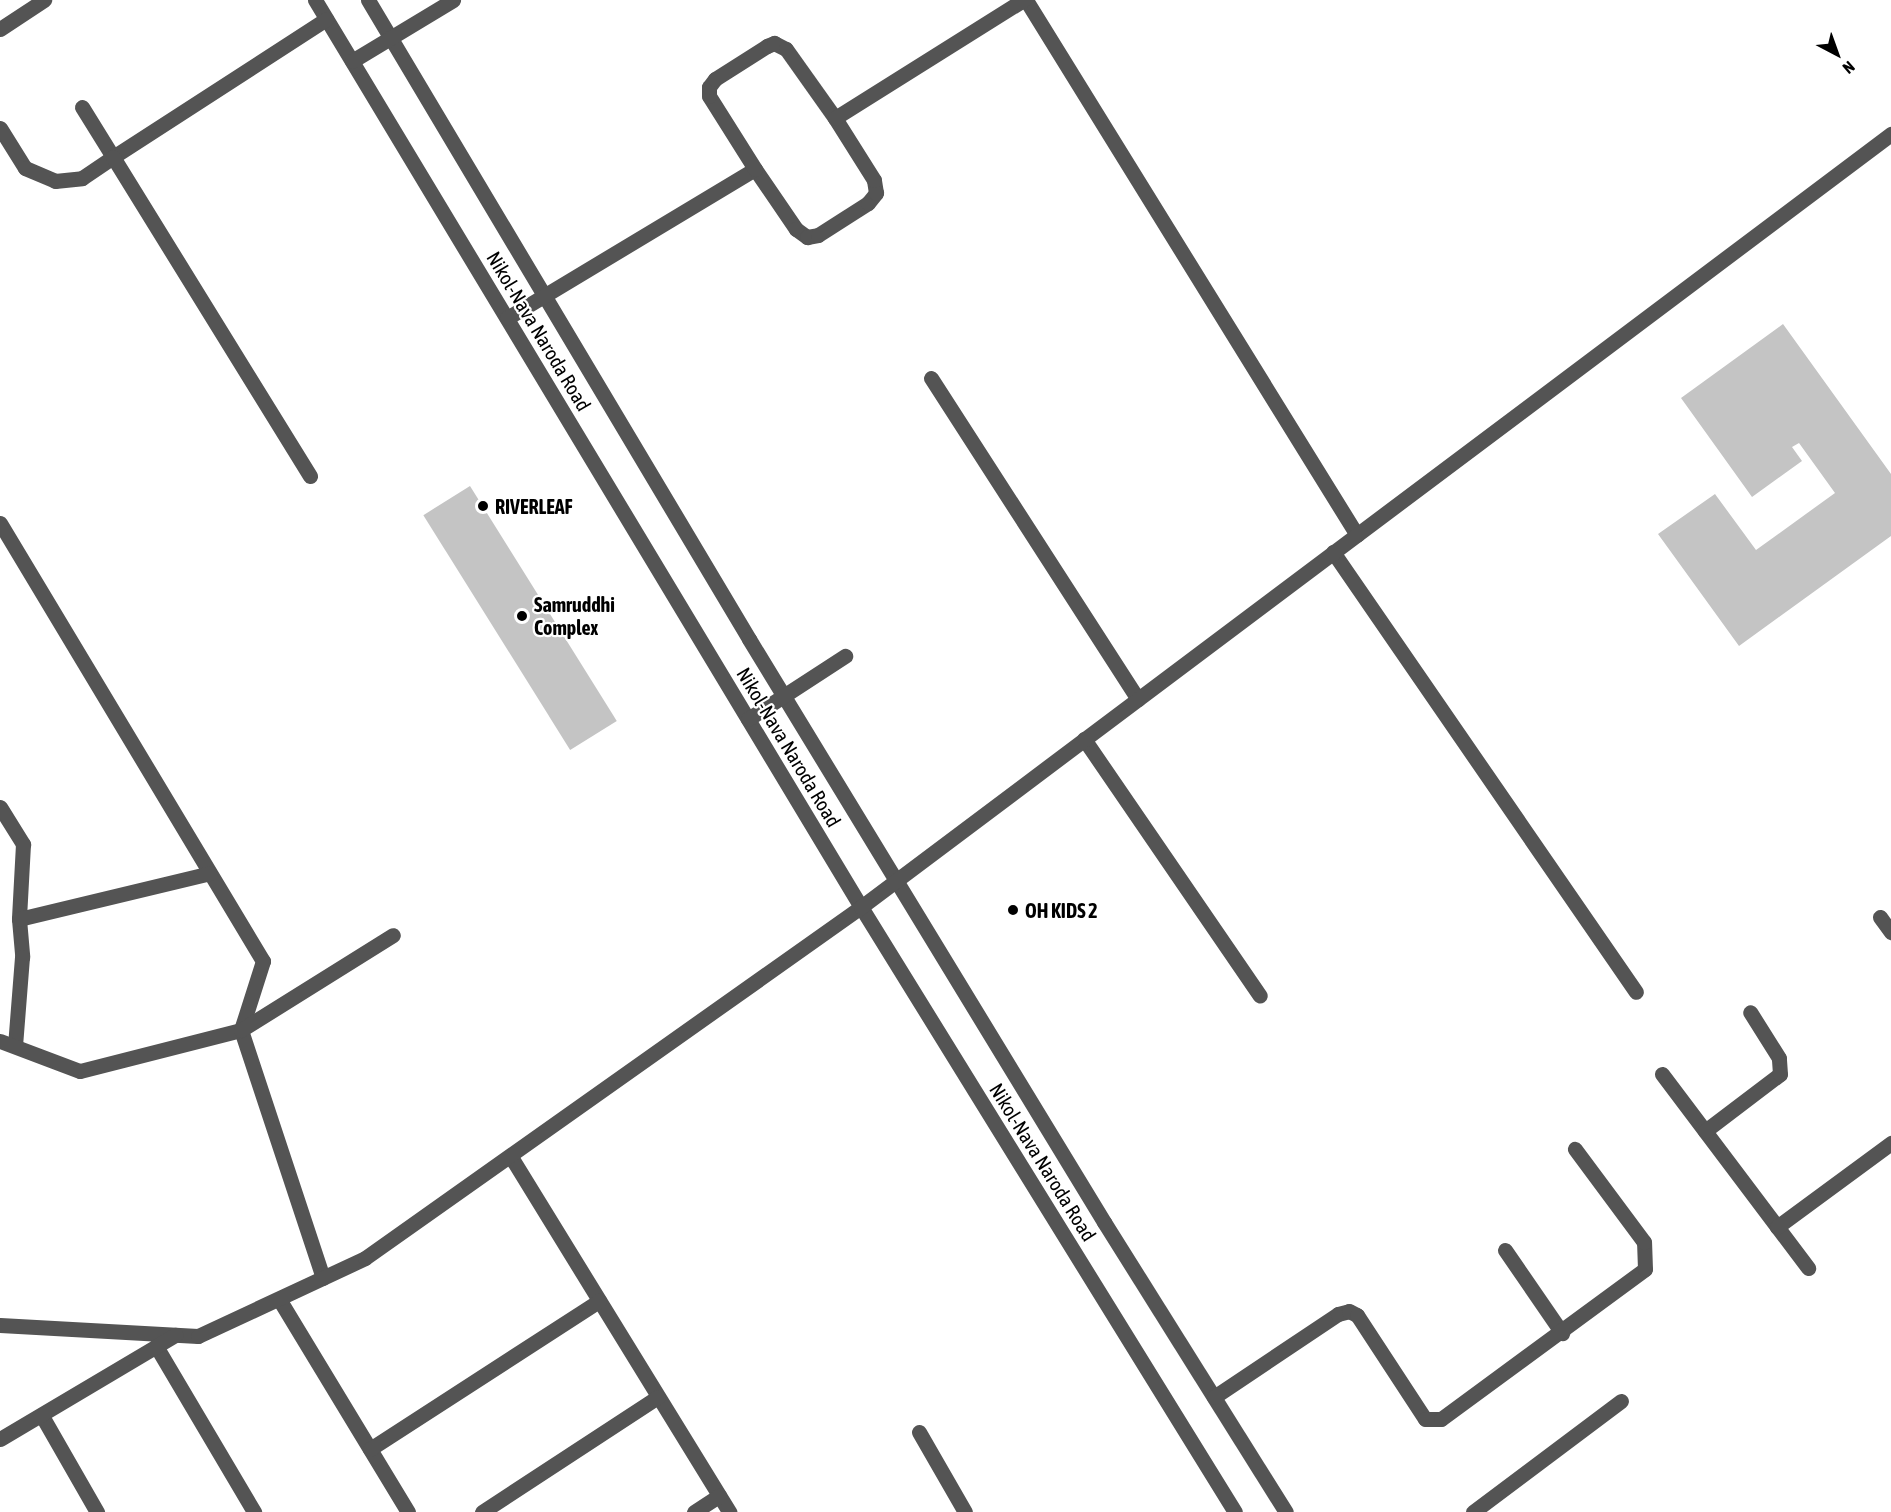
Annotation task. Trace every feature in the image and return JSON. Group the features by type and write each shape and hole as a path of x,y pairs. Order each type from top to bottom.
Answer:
{"street":[{"path":"0,29 44,0"},
{"name":"Nikol-Nava Naroda Road","path":"315,0 861,907 1234,1512"},
{"path":"368,0 896,880 1286,1512"},
{"path":"352,61 453,0"},
{"path":"835,118 1025,0 1357,535"},
{"path":"0,128 25,168 55,181 81,178 326,19"},
{"path":"774,43 786,49 835,118 874,180 876,193 868,203 818,235 807,237 796,229 755,169 709,96 709,87 723,73 774,43"},
{"path":"82,107 310,476"},
{"path":"0,1325 198,1336 365,1258 511,1157 861,907 1891,134"},
{"path":"507,318 755,169"},
{"path":"931,378 1138,699"},
{"path":"0,523 263,961 241,1030 323,1278"},
{"path":"1333,552 1636,992"},
{"path":"748,719 845,656"},
{"path":"1084,740 1260,996"},
{"path":"0,807 23,844 19,919 22,957 15,1046"},
{"path":"19,919 210,873"},
{"path":"1880,916 1891,932"},
{"path":"0,1041 80,1071 241,1030 393,935"},
{"path":"1705,1131 1780,1074 1779,1058 1750,1012"},
{"path":"1662,1074 1808,1268"},
{"path":"1777,1227 1891,1143"},
{"path":"1214,1397 1338,1314 1349,1311 1357,1315 1425,1419 1441,1419 1562,1333 1645,1269 1647,1254 1644,1242 1575,1149"},
{"path":"511,1157 729,1512"},
{"path":"1505,1250 1562,1333"},
{"path":"279,1299 408,1512"},
{"path":"370,1449 599,1301"},
{"path":"0,1439 175,1335"},
{"path":"156,1346 254,1512"},
{"path":"482,1512 658,1397"},
{"path":"1473,1512 1621,1401"},
{"path":"42,1416 98,1512"},
{"path":"919,1432 965,1512"},
{"path":"694,1512 719,1496"}],"building":[{"path":"1783,324 1891,474 1891,536 1739,646 1658,534 1715,494 1756,550 1835,493 1799,443 1792,447 1802,461 1752,497 1681,398"},
{"name":"Samruddhi Complex","path":"470,486 617,721 570,750 423,515"}],"place":[{"name":"RIVERLEAF","path":"483,506"},
{"name":"Samruddhi Complex","path":"522,616"},
{"name":"OH KIDS 2","path":"1013,910"}]}
